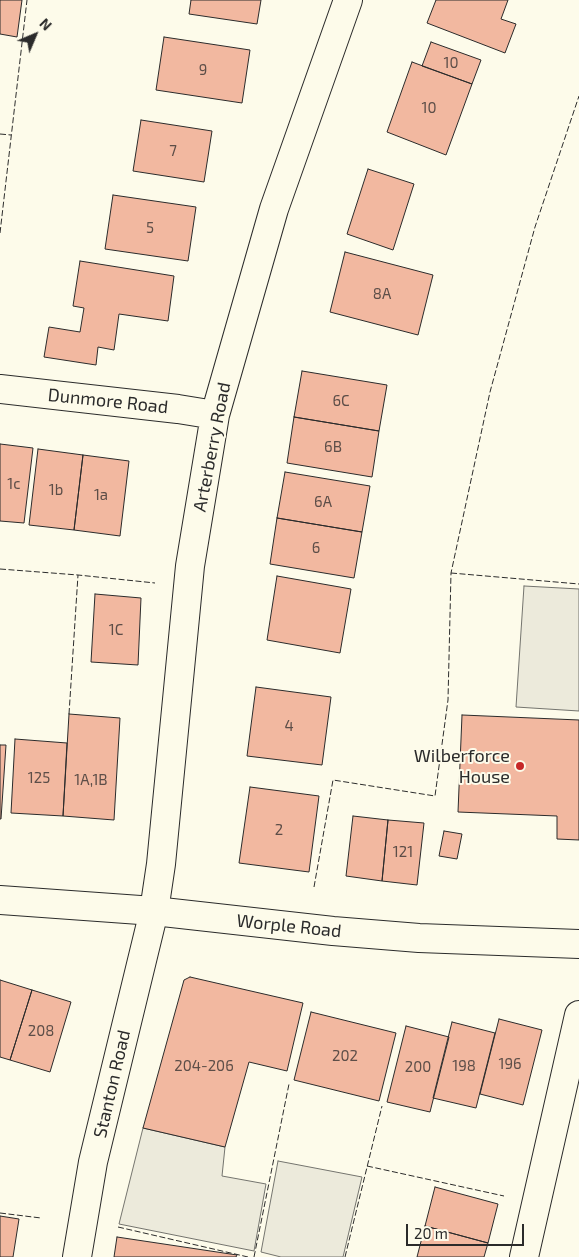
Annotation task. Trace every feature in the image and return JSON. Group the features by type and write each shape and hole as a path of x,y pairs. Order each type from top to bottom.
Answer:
{"street":[{"name":"Arterberry Road","path":"154,912 161,864 190,566 215,415 274,209 348,0"},
{"name":"Dunmore Road","path":"0,389 178,409 215,415"},
{"name":"Worple Road","path":"0,900 154,912 419,938 579,944"},
{"name":"Stanton Road","path":"77,1257 93,1162 154,912"},
{"path":"524,1257 579,1015"}],"shaded area":[{"path":"524,586 579,589 579,711 516,707"},
{"path":"143,1128 225,1147 222,1176 266,1184 254,1251 119,1224"},
{"path":"278,1161 362,1177 343,1257 281,1257 261,1252"}],"building":[{"path":"0,0 22,0 17,37 0,34"},
{"path":"191,0 261,0 257,24 189,14"},
{"path":"436,0 508,0 501,19 516,24 505,53 427,23"},
{"path":"164,37 250,50 242,103 156,90"},
{"path":"431,42 481,60 472,84 422,66"},
{"path":"412,62 472,84 446,155 387,132"},
{"path":"141,120 212,131 204,182 133,171"},
{"path":"368,169 414,184 393,250 347,234"},
{"path":"113,195 196,207 188,261 105,249"},
{"path":"345,252 433,275 418,335 330,312"},
{"path":"80,261 174,276 168,321 119,314 114,350 98,347 96,365 44,357 49,327 80,332 84,308 73,306"},
{"path":"302,371 387,385 379,431 294,417"},
{"path":"294,417 379,431 372,477 287,463"},
{"path":"0,444 33,448 24,523 0,521"},
{"path":"38,449 83,455 74,530 29,525"},
{"path":"83,455 129,461 120,536 74,530"},
{"path":"285,472 370,486 362,532 277,518"},
{"path":"277,518 362,532 354,578 270,564"},
{"path":"277,576 351,589 340,653 267,640"},
{"path":"95,594 141,598 138,665 91,662"},
{"path":"256,687 331,697 322,765 247,756"},
{"path":"69,714 120,718 114,820 63,816"},
{"name":"Wilberforce House","path":"462,715 579,720 579,840 557,839 557,816 458,812"},
{"path":"15,739 67,743 63,816 11,813"},
{"path":"0,745 6,745 1,819 0,819"},
{"path":"250,787 319,796 309,872 239,863"},
{"path":"353,816 388,820 382,881 346,876"},
{"path":"388,820 424,823 417,885 382,881"},
{"path":"444,831 462,834 457,859 439,856"},
{"path":"190,977 303,1003 287,1071 249,1062 225,1147 143,1128 184,980"},
{"path":"0,980 32,990 10,1060 0,1057"},
{"path":"32,990 71,1002 50,1072 10,1060"},
{"path":"311,1012 396,1033 379,1101 294,1080"},
{"path":"499,1019 542,1030 523,1105 480,1094"},
{"path":"452,1022 495,1033 476,1108 433,1098"},
{"path":"406,1026 449,1037 430,1112 387,1102"},
{"path":"435,1187 498,1204 488,1243 425,1226"},
{"path":"0,1216 19,1219 13,1257 0,1257"},
{"path":"425,1226 488,1243 484,1257 417,1257"},
{"path":"117,1237 237,1255 236,1257 114,1257"}],"fence":[{"path":"0,233 27,0"},
{"path":"314,887 333,780 435,796 448,700 451,573 490,392 535,227 579,96"},
{"path":"0,134 11,135"},
{"path":"0,569 155,583"},
{"path":"451,573 579,584"},
{"path":"69,714 78,575"},
{"path":"254,1257 289,1084"},
{"path":"345,1257 382,1106"},
{"path":"367,1166 504,1196"},
{"path":"0,1213 41,1218"},
{"path":"118,1227 248,1257"}],"place":[{"name":"Wilberforce House","path":"520,766"}]}
